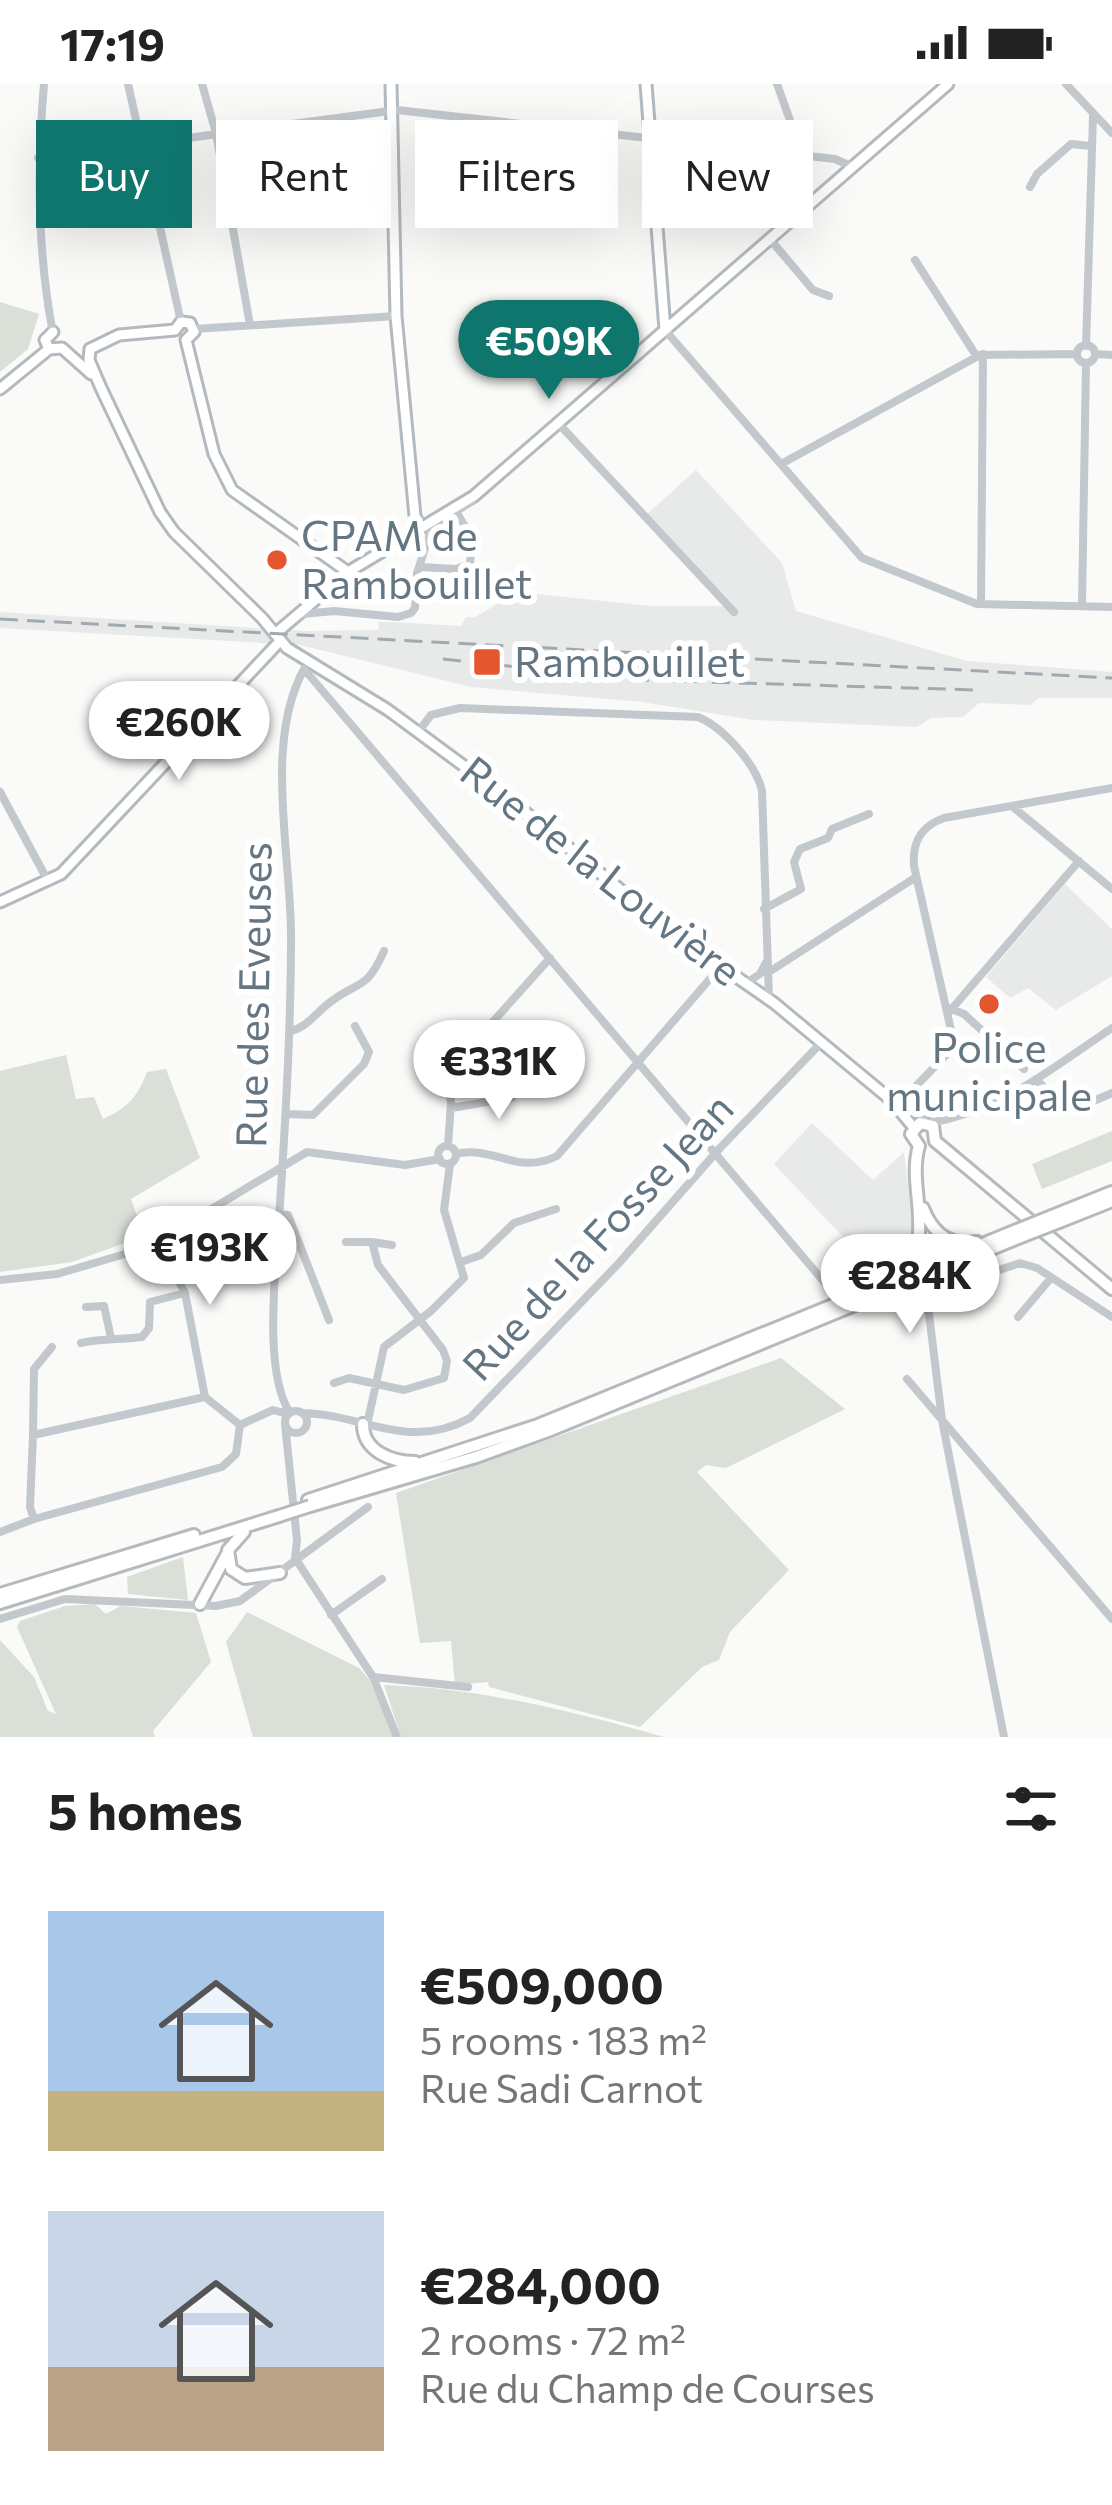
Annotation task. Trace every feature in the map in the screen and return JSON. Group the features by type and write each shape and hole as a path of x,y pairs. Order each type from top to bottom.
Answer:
{"main road":[{"path":"391,84 396,316 415,516 426,527"},
{"path":"646,84 649,120"},
{"path":"0,902 48,883 97,838 295,615 348,572 459,509 948,84"},
{"path":"657,228 664,329"},
{"path":"178,326 178,338 186,340"},
{"path":"0,389 49,349 90,349 119,335 194,328 186,340 214,454 232,490 348,572"},
{"path":"49,349 46,337 52,330 62,335 63,346 101,388"},
{"path":"90,349 89,361 101,388"},
{"name":"Rue de la Louvière","path":"101,388 167,523 308,670 418,732 676,935 769,999 922,1124"},
{"path":"262,618 295,615"},
{"path":"936,1139 926,1148 912,1138 922,1124 933,1126 936,1139 1112,1289"},
{"path":"869,1290 900,1273 918,1249 915,1158 919,1146"},
{"path":"916,1188 926,1216 945,1238 967,1244 1020,1233"},
{"path":"310,1506 548,1431 1112,1196"},
{"path":"0,1594 310,1506 558,1417 998,1238"},
{"path":"365,1424 367,1442 401,1462 465,1450"},
{"path":"200,1604 238,1535 279,1515"},
{"path":"0,1604 279,1515"},
{"path":"227,1554 240,1577 280,1573"}],"street":[{"path":"41,120 44,84"},
{"path":"128,84 137,120"},
{"path":"192,138 216,134 202,84"},
{"path":"777,84 790,120"},
{"path":"1066,84 1112,133"},
{"path":"321,120 389,111 642,136"},
{"path":"781,464 980,355 1077,354 1086,346 1093,116"},
{"path":"1030,187 1037,174 1071,144 1090,146"},
{"path":"1063,150 1090,158"},
{"path":"813,157 853,167"},
{"path":"43,228 52,330"},
{"path":"159,228 178,326"},
{"path":"233,228 250,326"},
{"path":"770,238 813,290 829,296"},
{"path":"915,260 980,355 981,604"},
{"path":"194,328 396,316"},
{"path":"664,329 862,558 981,604 1112,607"},
{"path":"1086,346 1095,354 1112,355"},
{"path":"1077,354 1086,363"},
{"path":"1082,606 1086,363 1095,354"},
{"path":"558,423 734,612"},
{"path":"295,615 334,611 406,616 415,608 420,567 426,541 426,527 446,521 459,509 472,543 470,564 456,569 420,567"},
{"path":"446,521 467,529"},
{"path":"405,538 426,541"},
{"path":"331,586 327,602 334,611"},
{"path":"308,670 831,1290"},
{"name":"Rue des Eveuses","path":"295,1558 291,1416 282,1397 273,1311 291,1031 283,749 308,670"},
{"path":"418,732 431,716 460,708 657,714 712,722 760,779 769,999"},
{"path":"0,792 48,883"},
{"path":"1109,792 944,818 925,828 913,853 916,877 951,1011 948,1050 916,1084 922,1124 996,1105 1112,1028"},
{"path":"1011,806 1112,889"},
{"path":"764,908 801,890 794,862 800,849 869,814"},
{"path":"951,1011 1079,861"},
{"path":"769,972 916,877"},
{"path":"291,1031 334,999 357,989 377,968 384,951"},
{"path":"481,1035 550,958"},
{"path":"746,983 760,974 767,960"},
{"path":"0,1280 73,1270 157,1240 311,1151 405,1165 445,1161 475,1151 527,1165 553,1159 721,966"},
{"path":"951,1011 964,1014 1024,1069"},
{"path":"287,1114 313,1115 364,1064 369,1052 355,1026"},
{"path":"439,1028 451,1108 448,1146"},
{"name":"Rue de la Fosse Jean","path":"291,1416 330,1418 418,1435 445,1430 470,1418 619,1264 715,1153 820,1043"},
{"path":"1036,1079 1070,1106 1081,1107 1112,1093"},
{"path":"451,1108 511,1098 524,1085 535,1084"},
{"path":"936,1139 954,1119"},
{"path":"448,1146 457,1154"},
{"path":"365,1424 386,1345 462,1282 461,1262 444,1210 445,1161 439,1151 448,1146"},
{"path":"461,1262 481,1255 514,1223 556,1209"},
{"path":"280,1214 288,1215 297,1231 329,1320"},
{"path":"157,1240 185,1293 205,1397 240,1425"},
{"path":"346,1242 392,1245"},
{"path":"334,1383 350,1378 404,1390 444,1378 447,1361 443,1350 379,1265 372,1242"},
{"path":"1004,1737 942,1420 928,1306 940,1290 1008,1264 1029,1264 1112,1317"},
{"path":"1018,1317 1052,1278"},
{"path":"81,1343 142,1337 149,1328 150,1302 185,1293"},
{"path":"86,1307 104,1306 111,1338"},
{"path":"34,1519 30,1507 34,1369 52,1347"},
{"path":"907,1379 1112,1619"},
{"path":"33,1435 205,1397"},
{"path":"240,1425 273,1410 282,1397"},
{"path":"273,1410 307,1421 289,1452"},
{"path":"263,1415 291,1416"},
{"path":"291,1416 291,1432 330,1418"},
{"path":"0,1532 222,1467 236,1454 240,1425"},
{"path":"0,1619 65,1599 216,1606 241,1601 368,1507"},
{"path":"295,1558 374,1677 397,1737"},
{"path":"331,1615 382,1579"},
{"path":"374,1677 468,1687"}],"shaded area":[{"path":"0,302 39,314 28,349 0,372"},
{"path":"696,470 782,563 796,611 967,661 1112,672 1112,698 1039,698 1030,705 979,703 963,717 931,718 917,727 754,720 642,702 471,687 300,645 0,628 0,612 304,631 378,630 379,622 461,626 466,617 475,617 518,592 650,606 728,606 646,515"},
{"path":"1065,884 1112,929 1112,976 1056,1010 1028,988 1010,998 986,977"},
{"path":"66,1055 76,1099 94,1097 103,1119 131,1101 147,1072 166,1069 200,1158 131,1199 144,1236 72,1262 0,1272 0,1071"},
{"path":"812,1123 873,1180 904,1152 914,1236 910,1252 896,1265 877,1273 774,1164"},
{"path":"1112,1131 1112,1161 1042,1189 1032,1164"},
{"path":"781,1358 845,1409 726,1468 706,1465 697,1472 789,1570 730,1632 719,1660 702,1667 640,1727 489,1687 488,1682 455,1685 451,1641 420,1643 396,1493"},
{"path":"183,1557 188,1600 128,1594 127,1577"},
{"path":"95,1604 106,1614 121,1606 196,1613 211,1662 153,1731 155,1737 0,1737 0,1640 34,1677 48,1711 56,1714 17,1627 20,1621 65,1606"},
{"path":"247,1612 359,1668 369,1679 394,1737 253,1737 226,1642"},
{"path":"384,1685 525,1702 664,1737 401,1737"}],"railway":[{"path":"0,619 1112,678"},
{"path":"443,659 640,680 976,690"}],"place":[{"name":"CPAM de Rambouillet","path":"277,560"},
{"name":"Rambouillet","path":"487,662"},
{"name":"Police municipale","path":"989,1004"}]}
